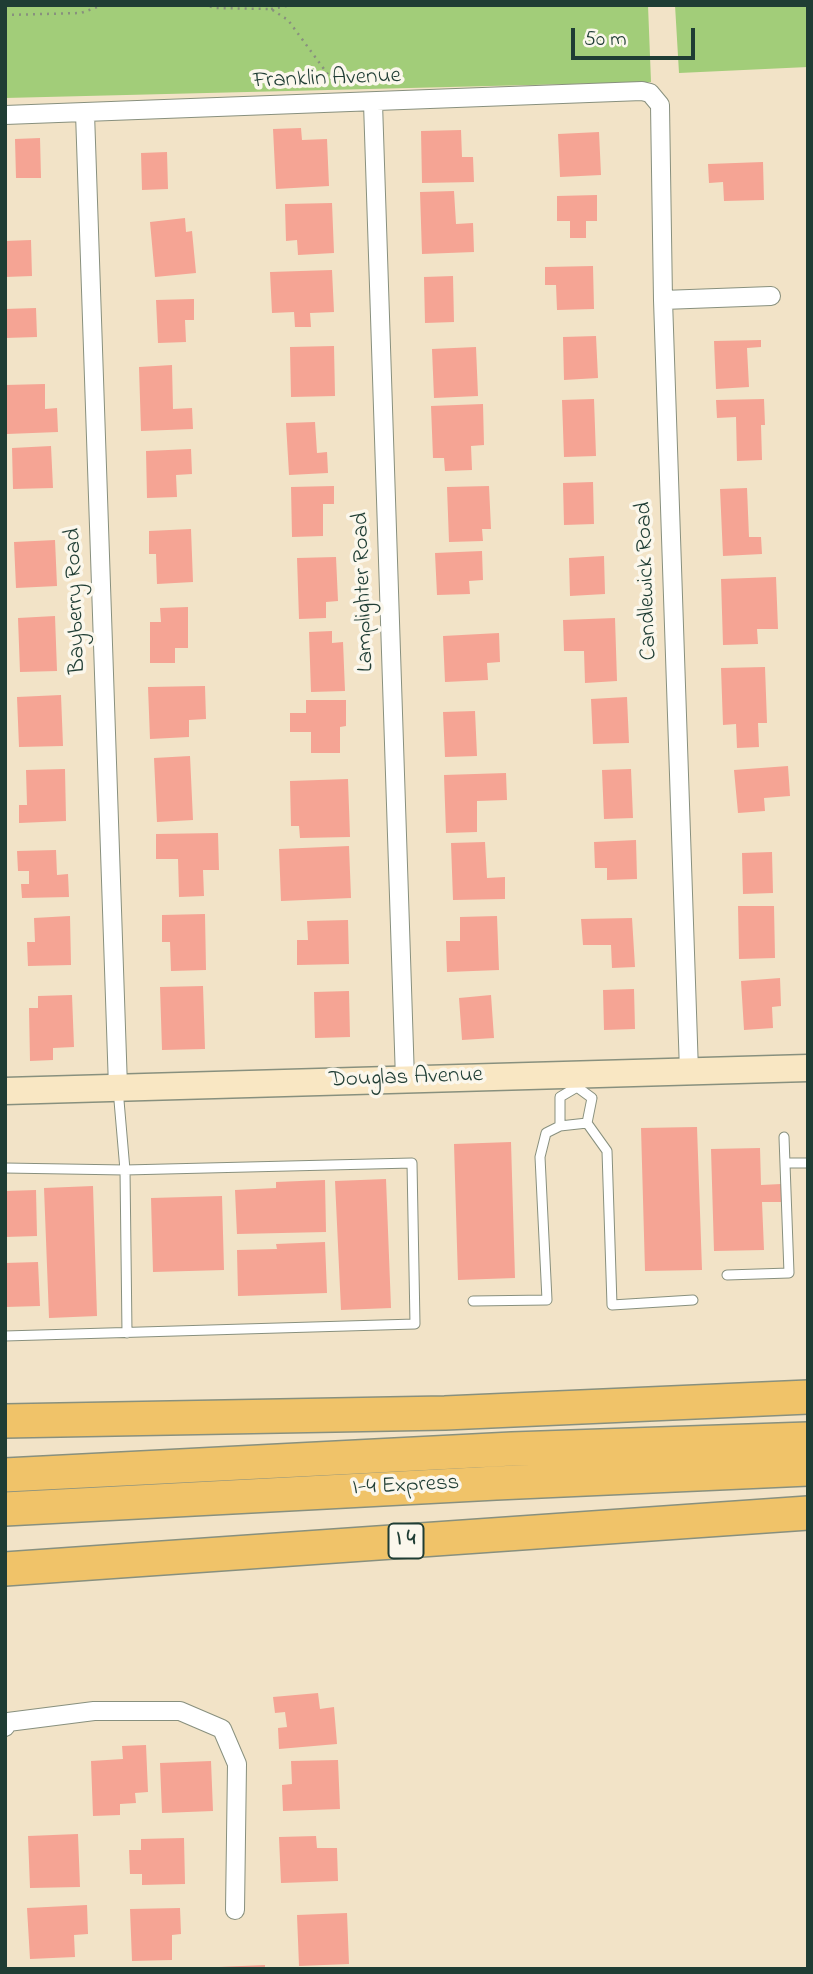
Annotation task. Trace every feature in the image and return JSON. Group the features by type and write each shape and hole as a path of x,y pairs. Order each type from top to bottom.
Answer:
{"highway":[{"path":"5,1421 445,1413 808,1397"},
{"name":"I-4 Express","path":"5,1475 512,1449 808,1439"},
{"name":"I-4 Express","path":"5,1509 483,1483 808,1469"},
{"name":"I 4","path":"5,1569 808,1513"}],"main road":[{"name":"Douglas Avenue","path":"5,1091 405,1079 577,1080 689,1071 808,1068"}],"street":[{"name":"Franklin Avenue","path":"5,115 373,103 642,90 650,93"},
{"name":"Candlewick Road","path":"650,93 660,105 663,300 689,1071"},
{"name":"Lamplighter Road","path":"373,103 405,1079"},
{"name":"Bayberry Road","path":"85,113 118,1087"},
{"path":"663,300 771,296"},
{"path":"5,1727 8,1722 94,1710 180,1711 222,1729 237,1764 235,1910"}],"lane":[{"path":"560,1126 559,1097 577,1080 592,1098 587,1123 607,1151 612,1305 693,1300"},
{"path":"118,1087 125,1170 127,1333"},
{"path":"473,1301 547,1300 540,1157 546,1133 560,1126 587,1123"},
{"path":"727,1275 789,1273 784,1137"},
{"path":"5,1168 125,1170 412,1163 415,1310 415,1324 5,1336"},
{"path":"785,1163 808,1163"}],"path":[{"path":"5,15 81,13 103,5"},
{"path":"203,5 216,8 271,9 292,5"},
{"path":"271,9 288,20 348,103"}],"green space":[{"path":"5,5 648,5 651,82 5,98"},
{"path":"675,5 808,5 808,67 679,73"}],"building":[{"path":"301,128 302,140 327,139 329,186 276,189 273,129"},
{"path":"461,130 462,157 473,157 474,182 422,183 421,131"},
{"path":"599,132 601,175 560,177 558,134"},
{"path":"40,138 41,178 16,178 15,139"},
{"path":"167,152 168,189 142,190 141,153"},
{"path":"763,162 764,200 724,201 723,182 709,183 708,164"},
{"path":"454,191 456,224 473,223 474,252 422,254 420,192"},
{"path":"597,195 597,221 586,221 586,238 570,238 570,221 557,221 557,196"},
{"path":"332,203 334,253 298,255 297,240 286,241 285,204"},
{"path":"185,218 186,232 192,231 196,273 155,277 150,222"},
{"path":"31,240 32,276 5,277 5,241"},
{"path":"593,266 594,309 557,310 556,285 545,285 545,267"},
{"path":"332,270 334,312 310,313 311,327 295,327 294,312 272,313 270,272"},
{"path":"453,276 454,322 425,323 424,277"},
{"path":"194,299 194,320 185,320 186,342 158,343 156,300"},
{"path":"36,308 37,337 5,338 5,309"},
{"path":"596,336 598,378 564,380 563,337"},
{"path":"761,340 761,347 747,348 749,387 716,389 714,341"},
{"path":"334,346 335,396 291,397 290,347"},
{"path":"476,347 478,396 434,398 432,349"},
{"path":"172,365 173,409 192,408 193,429 141,431 139,367"},
{"path":"45,384 45,409 57,408 58,432 7,434 5,385"},
{"path":"594,399 596,456 564,457 562,400"},
{"path":"764,399 765,425 761,425 762,460 737,461 736,417 717,418 716,400"},
{"path":"483,404 484,445 471,446 472,470 445,471 444,458 433,458 431,406"},
{"path":"315,422 317,453 327,452 328,473 289,475 286,423"},
{"path":"51,446 53,488 13,489 12,448"},
{"path":"191,449 192,474 176,475 177,497 147,498 146,451"},
{"path":"593,482 594,524 564,525 563,483"},
{"path":"334,486 334,504 323,504 323,536 292,537 291,487"},
{"path":"489,486 491,529 482,529 483,541 449,542 447,487"},
{"path":"747,488 749,537 761,537 762,554 723,556 720,489"},
{"path":"191,529 193,582 157,584 156,554 149,554 149,531"},
{"path":"55,540 57,586 16,588 14,542"},
{"path":"482,551 483,580 469,581 470,594 437,595 435,553"},
{"path":"604,556 605,594 570,596 569,558"},
{"path":"336,557 338,601 326,602 326,618 299,619 297,558"},
{"path":"776,577 778,629 757,629 758,644 723,645 721,579"},
{"path":"188,607 188,648 175,648 175,663 150,663 150,622 161,622 160,608"},
{"path":"55,616 57,671 20,672 18,618"},
{"path":"615,618 617,681 585,683 584,651 564,651 563,620"},
{"path":"332,631 332,643 343,642 345,691 311,692 309,632"},
{"path":"499,633 500,662 487,663 488,680 445,682 443,636"},
{"path":"765,667 767,723 758,723 759,747 737,748 736,724 723,725 721,668"},
{"path":"205,686 206,719 189,720 189,737 150,739 148,687"},
{"path":"61,695 63,746 19,747 17,697"},
{"path":"627,697 629,743 593,744 591,699"},
{"path":"306,700 346,700 346,726 340,727 340,753 311,753 311,732 290,732 290,713 306,713"},
{"path":"475,711 477,756 445,757 443,712"},
{"path":"190,756 193,820 157,822 154,758"},
{"path":"788,766 790,796 764,798 765,811 738,813 734,770"},
{"path":"65,769 66,821 19,823 19,805 27,805 26,770"},
{"path":"631,769 633,818 604,819 602,770"},
{"path":"506,773 507,800 477,801 477,832 446,833 444,775"},
{"path":"348,779 350,837 300,838 299,826 291,826 290,781"},
{"path":"218,833 219,870 203,870 204,896 179,897 178,859 156,859 156,834"},
{"path":"636,840 637,879 607,880 607,868 595,868 594,842"},
{"path":"485,842 487,878 505,877 505,899 453,900 451,843"},
{"path":"349,846 351,898 281,901 279,849"},
{"path":"56,850 57,875 68,874 69,897 22,898 21,884 29,884 29,871 18,871 17,851"},
{"path":"772,852 773,893 743,894 742,853"},
{"path":"738,906 774,906 775,958 739,959"},
{"path":"205,914 206,970 171,971 170,942 162,942 162,915"},
{"path":"70,916 71,965 28,966 27,942 35,942 34,918"},
{"path":"497,916 499,970 447,972 446,941 460,941 460,917"},
{"path":"632,918 635,967 612,968 611,945 583,945 581,919"},
{"path":"348,920 349,964 297,965 297,940 308,940 307,921"},
{"path":"780,978 781,1006 772,1007 773,1028 744,1030 741,981"},
{"path":"203,986 205,1049 162,1050 160,987"},
{"path":"634,989 635,1029 604,1030 603,990"},
{"path":"349,991 350,1037 315,1038 314,992"},
{"path":"72,995 74,1047 53,1048 53,1060 30,1061 29,1008 38,1008 38,996"},
{"path":"491,995 494,1038 462,1040 459,998"},
{"path":"697,1127 702,1270 645,1271 641,1128"},
{"path":"511,1142 515,1278 458,1280 454,1144"},
{"path":"760,1148 761,1185 781,1184 781,1202 762,1202 764,1250 714,1251 711,1149"},
{"path":"386,1179 391,1308 341,1310 335,1181"},
{"path":"325,1180 326,1232 237,1234 235,1190 276,1188 276,1182"},
{"path":"93,1186 97,1316 49,1318 44,1188"},
{"path":"36,1190 37,1236 5,1237 5,1191"},
{"path":"222,1196 224,1270 153,1272 151,1198"},
{"path":"325,1242 327,1293 238,1296 237,1250 277,1249 276,1244"},
{"path":"38,1262 40,1306 5,1307 5,1263"},
{"path":"318,1693 320,1709 334,1707 337,1744 279,1749 278,1728 287,1727 285,1712 275,1713 273,1697"},
{"path":"146,1745 148,1792 135,1793 136,1803 120,1804 120,1815 93,1816 91,1761 123,1759 122,1746"},
{"path":"338,1760 340,1809 283,1811 282,1785 292,1784 291,1761"},
{"path":"211,1761 213,1811 162,1813 160,1763"},
{"path":"78,1834 80,1887 30,1888 28,1836"},
{"path":"316,1836 317,1848 337,1848 338,1881 281,1883 279,1837"},
{"path":"184,1838 185,1884 142,1885 142,1874 130,1874 129,1850 141,1850 141,1839"},
{"path":"87,1905 88,1934 74,1935 75,1957 30,1959 27,1908"},
{"path":"180,1908 181,1934 172,1935 172,1960 132,1961 130,1909"},
{"path":"347,1913 349,1964 299,1966 297,1915"},
{"path":"265,1965 265,1969 219,1969 219,1967"}]}
